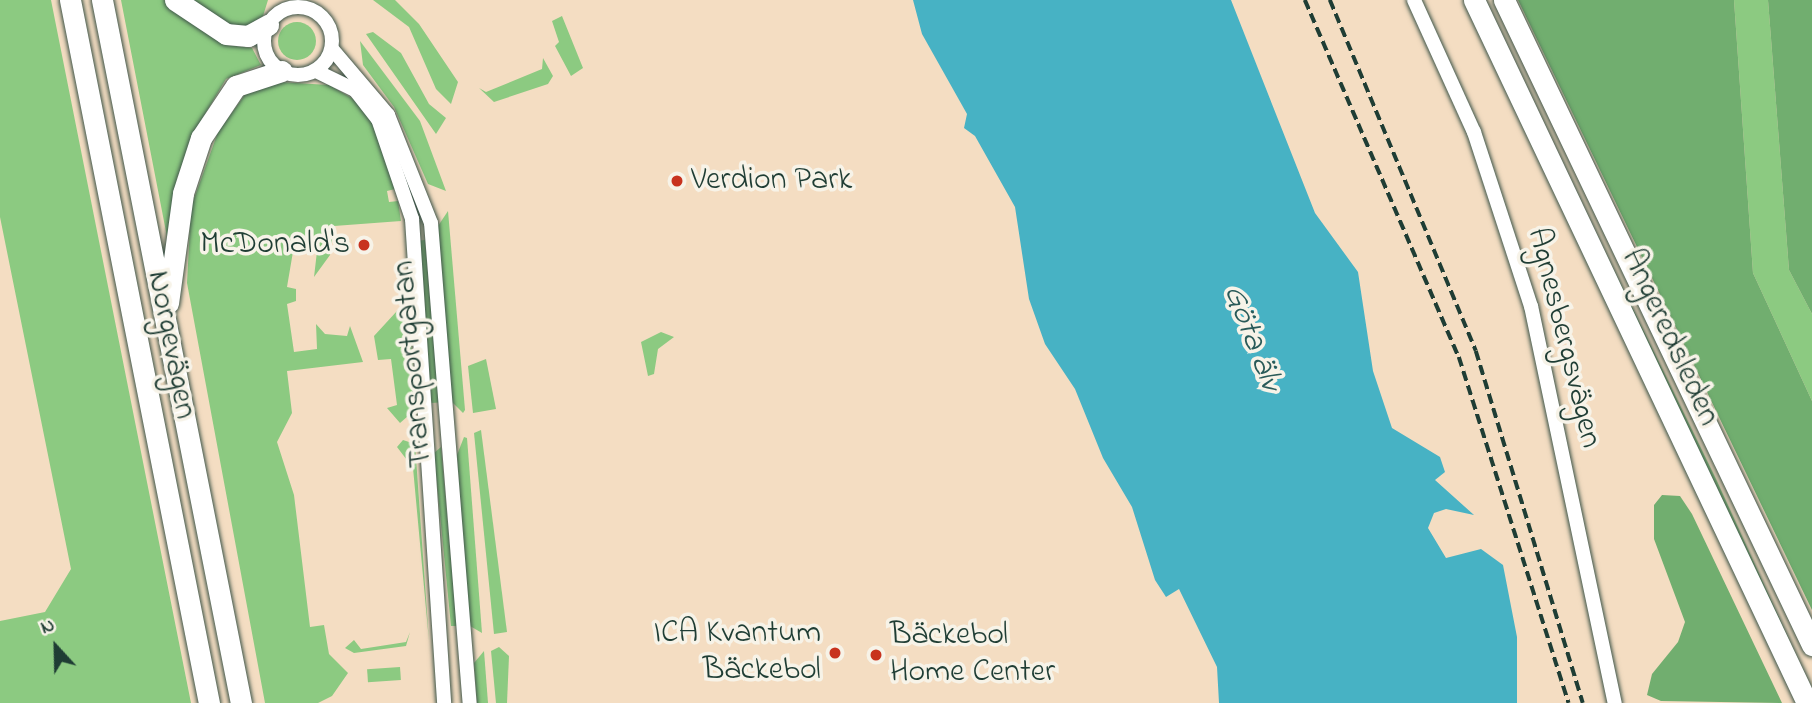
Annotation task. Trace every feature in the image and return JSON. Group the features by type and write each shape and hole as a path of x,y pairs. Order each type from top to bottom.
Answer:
{"highway":[{"name":"Norgevägen","path":"70,0 209,703"},
{"name":"Norgevägen","path":"102,0 241,703"},
{"path":"175,0 226,34 248,36 271,22"},
{"name":"Angeredsleden","path":"1474,0 1807,703"},
{"name":"Angeredsleden","path":"1504,0 1812,645"},
{"path":"166,322 183,193 201,138 236,86 282,71"}],"street":[{"path":"275,0 266,52 282,71"},
{"name":"Agnesbergsvägen","path":"1414,0 1474,132 1528,293 1615,703"},
{"name":"Transportgatan","path":"271,22 296,4 325,20 332,49 388,115 430,223 470,703"},
{"path":"316,71 332,49"},
{"name":"Transportgatan","path":"282,71 316,71 355,90 378,120 412,219 444,703"}],"green space":[{"path":"0,0 51,0 191,703 0,703 0,621 45,612 71,569 0,217"},
{"path":"121,0 164,0 226,45 252,48 261,65 226,79 199,124 177,178 169,247"},
{"path":"186,0 268,0 263,16 246,27 224,25"},
{"path":"373,0 395,0 419,24 458,82 451,104 436,89 409,27"},
{"path":"1482,0 1716,479 1812,690"},
{"path":"1518,0 1734,0 1753,273 1812,401 1812,610"},
{"path":"1734,0 1768,0 1789,270 1812,314 1812,401 1753,273"},
{"path":"1768,0 1812,0 1812,314 1789,270"},
{"path":"562,16 583,68 571,76 555,46 559,42 552,21"},
{"path":"297,22 310,28 316,41 310,54 297,60 284,54 278,41 284,28"},
{"path":"373,32 401,53 429,104 446,118 436,134 366,34"},
{"path":"360,41 420,121 446,191 428,184 394,107 363,65"},
{"path":"543,58 553,76 548,84 494,102 479,88 486,92 542,69"},
{"path":"279,82 329,85 355,100 374,124 395,189 387,191 389,202 398,201 401,221 334,226 330,255 314,277 318,243 295,240 287,287 296,289 296,301 287,304 294,352 317,349 316,324 325,334 347,336 350,326 363,362 287,371 292,413 277,442 294,495 310,627 324,625 329,654 348,673 332,696 318,703 265,703 187,283 191,207 218,132 247,92"},
{"path":"448,211 465,410 463,413 450,400 438,226"},
{"path":"425,240 439,402 431,403 417,241"},
{"path":"408,299 416,409 400,423 387,408 397,405 391,359 378,360 374,336"},
{"path":"661,332 674,337 658,349 654,374 648,376 641,342"},
{"path":"486,359 496,409 473,413 468,366"},
{"path":"481,430 507,632 494,634 474,433"},
{"path":"464,437 467,438 482,633 470,626 468,608 457,455"},
{"path":"403,440 415,444 429,641 413,468 397,447"},
{"path":"441,447 457,626 451,626 434,453"},
{"path":"1662,495 1680,496 1692,514 1782,703 1661,701 1647,695 1652,674 1678,642 1685,622 1654,539 1654,505"},
{"path":"410,632 406,646 354,653 345,648 354,640 361,649 406,642"},
{"path":"499,647 509,656 507,703 496,703 491,651"},
{"path":"484,651 488,703 477,703 474,663"},
{"path":"400,667 401,680 368,682 367,669"}],"water":[{"name":"Göta älv","path":"913,0 1231,0 1315,213 1358,272 1373,371 1392,428 1440,457 1445,472 1435,480 1474,515 1446,509 1434,513 1428,528 1446,558 1481,549 1503,565 1517,637 1517,703 1219,703 1217,667 1179,589 1166,597 1155,580 1132,507 1103,458 1075,389 1045,344 1029,299 1015,207 975,136 964,128 967,114 922,34"}],"railway":[{"path":"1305,0 1459,357 1569,703"},
{"path":"1330,0 1476,351 1583,703"}],"place":[{"name":"Verdion Park","path":"677,181"},
{"name":"McDonald's","path":"364,245"},
{"name":"ICA Kvantum Bäckebol","path":"835,653"},
{"name":"Bäckebol Home Center","path":"876,655"}]}
